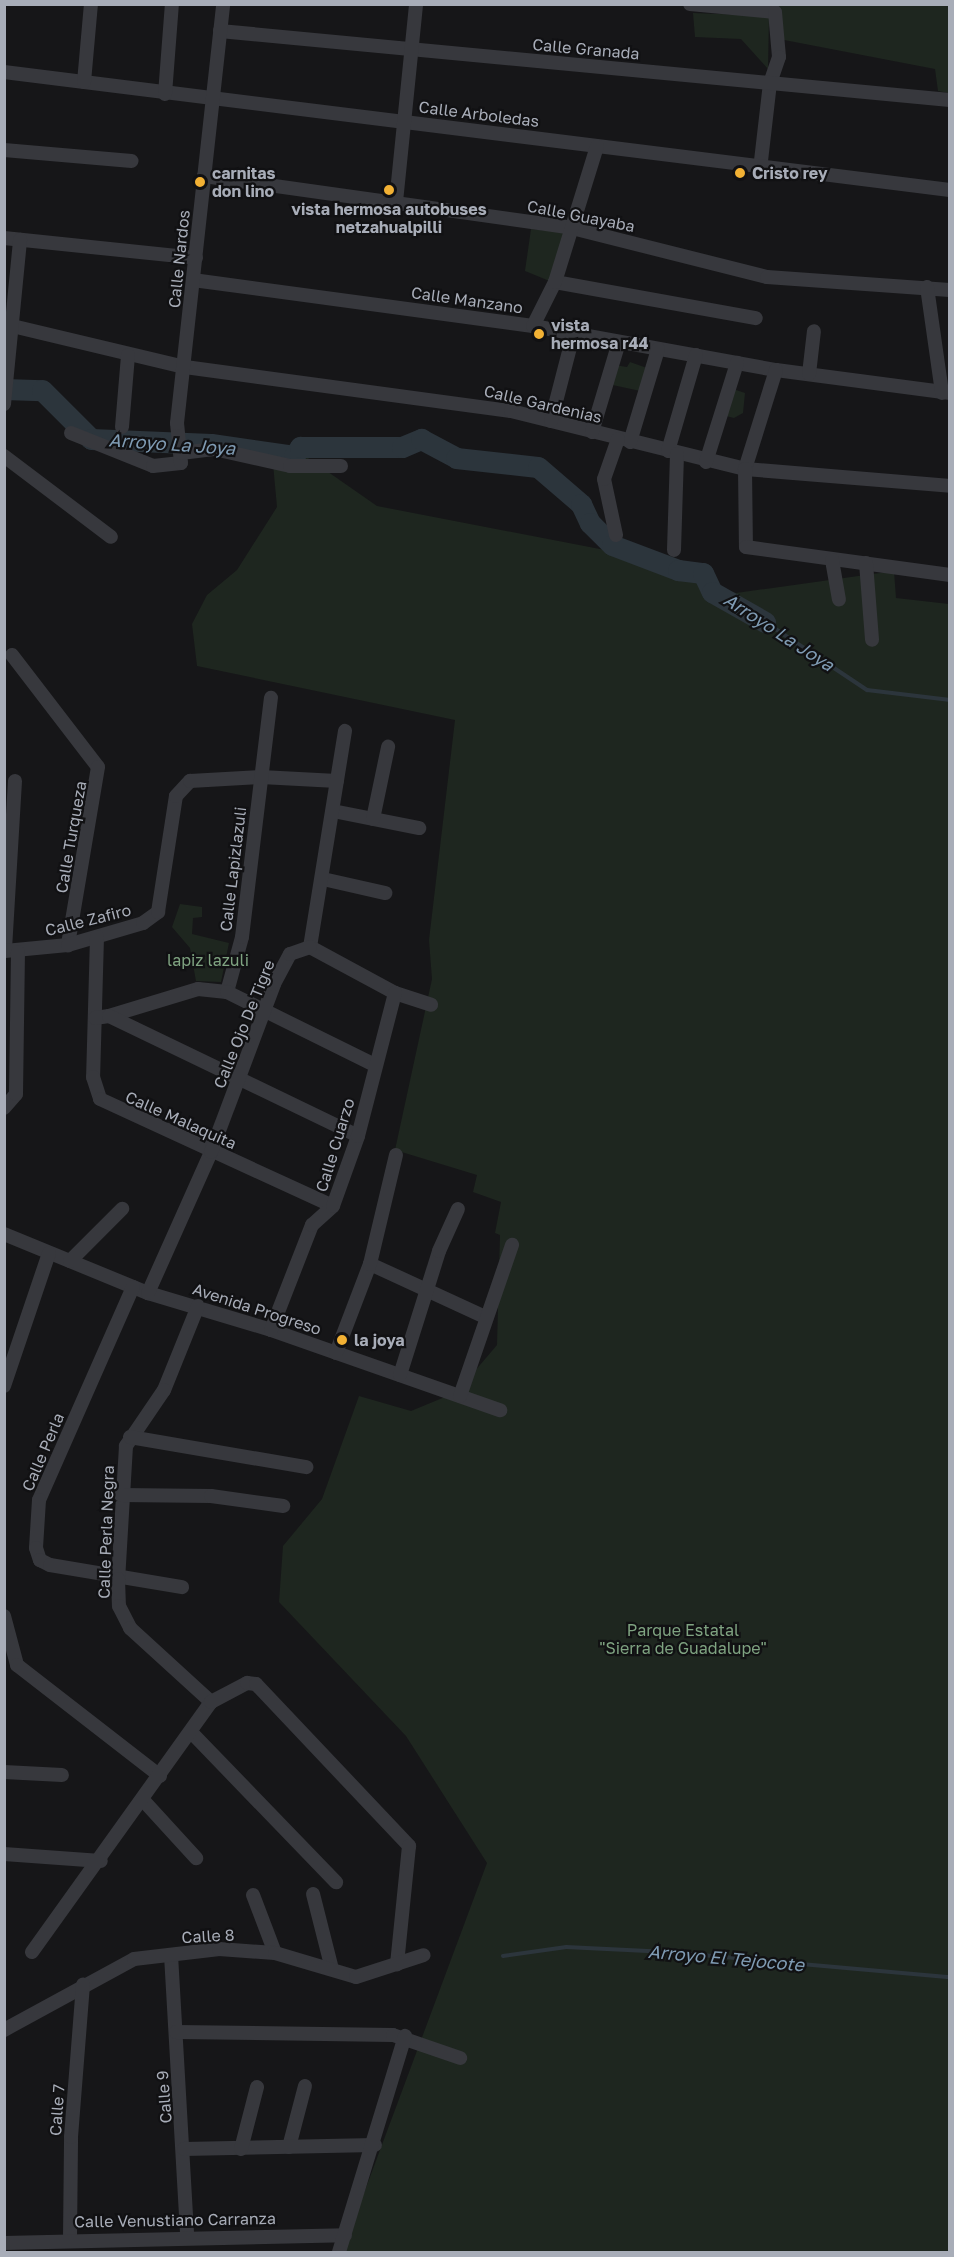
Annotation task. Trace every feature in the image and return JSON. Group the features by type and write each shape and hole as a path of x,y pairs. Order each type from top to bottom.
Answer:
{"street":[{"path":"84,82 91,4"},
{"path":"165,94 172,4"},
{"name":"Calle Nardos","path":"181,449 177,423 185,367 223,4"},
{"path":"396,202 416,4"},
{"path":"690,4 775,12 779,57 770,83 760,169"},
{"name":"Calle Granada","path":"220,31 950,100"},
{"name":"Calle Arboledas","path":"4,72 165,94 597,146 760,169 950,190"},
{"path":"533,326 555,282 597,146"},
{"path":"4,150 132,161"},
{"name":"Calle Guayaba","path":"204,176 572,228 767,277 950,290"},
{"path":"4,238 196,258"},
{"path":"4,404 8,324 20,240"},
{"name":"Calle Manzano","path":"193,280 533,326 573,336 776,370 946,393"},
{"path":"555,282 756,318"},
{"path":"927,287 946,393"},
{"name":"Calle Gardenias","path":"8,324 185,367 350,386 551,421 706,462 745,469 950,486"},
{"path":"809,375 814,331"},
{"path":"551,421 573,336"},
{"path":"592,432 619,342"},
{"path":"616,535 604,479 624,440 658,349"},
{"path":"122,427 129,355"},
{"path":"674,550 673,453 696,356"},
{"path":"706,462 737,363"},
{"path":"776,370 745,469 746,547 950,575"},
{"path":"71,433 153,466 170,468 181,463 181,449 214,449 290,466 340,466"},
{"path":"4,456 111,537"},
{"path":"832,560 839,599"},
{"path":"866,563 872,640"},
{"name":"Calle Turqueza","path":"12,655 98,767 68,945"},
{"name":"Calle Lapizlazuli","path":"227,992 242,937 271,698"},
{"path":"345,731 323,879 310,947 395,993 431,1005"},
{"path":"372,819 388,747"},
{"path":"261,777 337,781"},
{"name":"Calle Zafiro","path":"11,951 68,945 143,923 158,912 180,788 212,778 261,777"},
{"path":"4,1108 16,1094 11,951 15,781"},
{"path":"333,811 419,828"},
{"path":"323,879 385,894"},
{"name":"Calle Malaquita","path":"97,937 93,1077 100,1099 211,1152 333,1206"},
{"name":"Calle Ojo De Tigre","path":"148,1293 211,1152 290,954 310,947"},
{"path":"95,1018 109,1016 198,989 227,992 375,1065"},
{"name":"Calle Cuarzo","path":"271,1329 312,1225 333,1206 358,1136 395,993"},
{"path":"109,1016 238,1082 358,1136"},
{"path":"336,1353 370,1264 396,1155"},
{"path":"70,1262 122,1209"},
{"path":"400,1375 458,1209"},
{"name":"Avenida Progreso","path":"4,1234 148,1293 271,1329 501,1410"},
{"path":"460,1396 485,1317 512,1245"},
{"path":"4,1386 49,1253"},
{"path":"370,1264 428,1290 436,1299 485,1317"},
{"name":"Calle Perla","path":"133,1287 39,1500 36,1548 40,1560 50,1565 118,1579 182,1587"},
{"name":"Calle Perla Negra","path":"198,1306 164,1390 130,1437 121,1495 118,1579 119,1606 130,1628 211,1702"},
{"path":"130,1437 306,1467"},
{"path":"121,1495 211,1496 283,1506"},
{"path":"4,1616 16,1665 160,1776"},
{"path":"32,1952 100,1861 211,1702 237,1685 256,1684 409,1846 398,1964"},
{"path":"191,1732 336,1882"},
{"path":"4,1772 62,1775"},
{"path":"143,1800 196,1858"},
{"path":"4,1854 100,1861"},
{"path":"313,1894 332,1969"},
{"path":"252,1895 275,1953"},
{"name":"Calle 8","path":"4,2030 83,1984 134,1959 219,1949 275,1953 332,1969 369,1976 423,1955"},
{"name":"Calle 9","path":"171,1955 188,2236"},
{"name":"Calle 7","path":"70,2238 71,2137 83,1984"},
{"path":"177,2031 405,2036 460,2058"},
{"path":"337,2252 345,2235 375,2145 405,2036"},
{"path":"289,2147 305,2086"},
{"path":"241,2149 257,2088"},
{"path":"184,2149 375,2145"},
{"name":"Calle Venustiano Carranza","path":"4,2242 70,2238 345,2235"}],"green space":[{"path":"776,5 949,5 949,93 938,91 935,69 779,39"},
{"path":"693,13 769,16 768,69 741,39 695,37"},
{"path":"531,229 567,233 552,282 525,271"},
{"path":"630,362 647,368 645,392 608,384 614,365 627,367"},
{"path":"730,388 745,393 743,413 734,418 726,416"},
{"name":"Parque Estatal \"Sierra de Guadalupe\"","path":"298,451 377,506 605,550 736,593 894,571 896,598 949,604 949,2252 342,2252 487,1863 406,1736 279,1602 283,1546 322,1499 359,1396 411,1411 457,1392 497,1345 500,1235 495,1233 501,1202 473,1192 477,1175 395,1150 432,979 429,940 455,720 197,666 192,624 207,595 237,570 277,507 272,453"},
{"name":"lapiz lazuli","path":"180,904 202,907 202,917 193,918 192,934 229,943 221,982 196,981 190,948 172,927"}],"waterway":[{"name":"Arroyo La Joya","path":"4,389 42,390 91,439 211,444 294,456 300,447 402,447 421,439 456,458 538,467 581,504 590,523 612,545 678,570 703,573 712,592 765,622"},
{"name":"Arroyo La Joya","path":"765,622 867,690 950,700"},
{"name":"Arroyo El Tejocote","path":"503,1956 566,1947 668,1952 950,1977"}],"place":[{"name":"Cristo rey","path":"740,173"},
{"name":"carnitas don lino","path":"200,182"},
{"name":"vista hermosa autobuses netzahualpilli","path":"389,190"},
{"name":"vista hermosa r44","path":"539,334"},
{"name":"la joya","path":"342,1340"}]}
